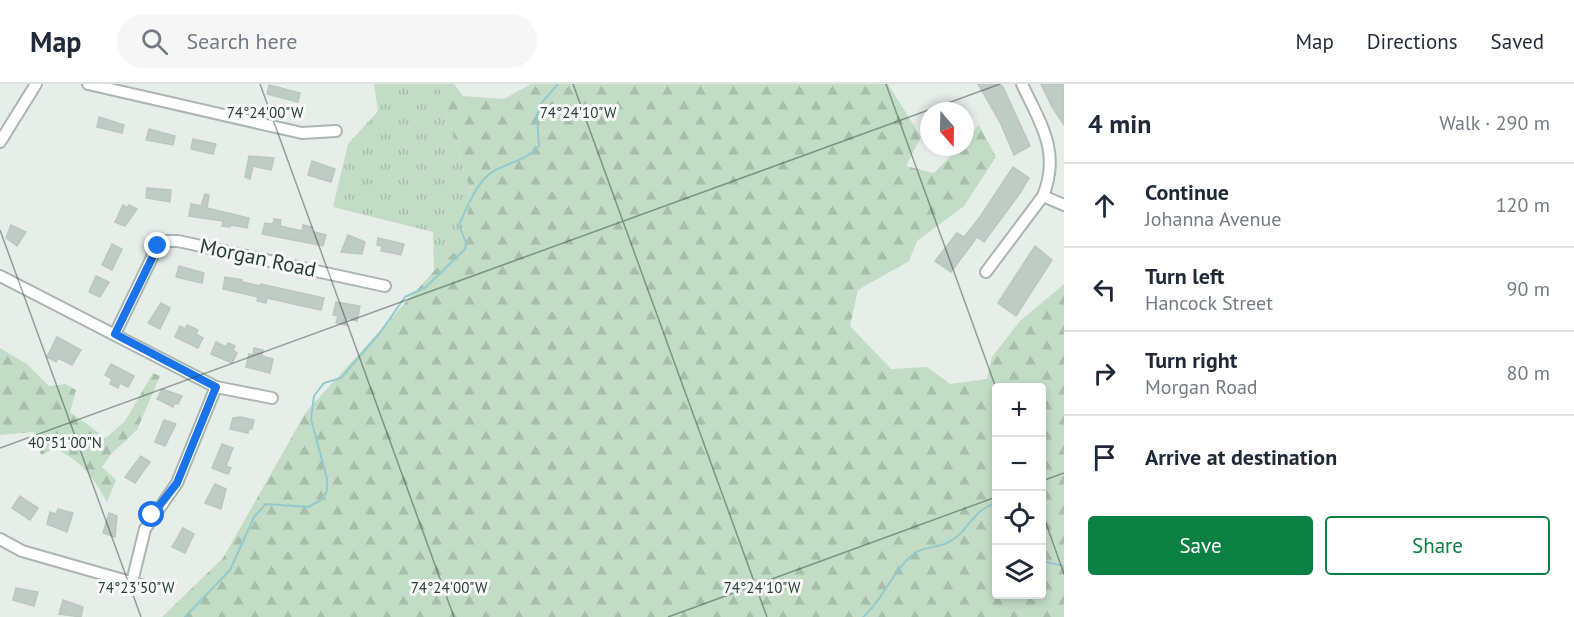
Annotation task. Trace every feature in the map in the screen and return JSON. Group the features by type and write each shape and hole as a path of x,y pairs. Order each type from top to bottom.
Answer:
{"street":[{"path":"0,142 36,84"},
{"path":"88,84 302,133 336,130"},
{"path":"986,272 1043,196 1049,170 1046,131 1022,84"},
{"path":"1043,196 1064,205"},
{"name":"Morgan Road","path":"115,334 158,246 165,241 178,241 385,286"},
{"path":"0,276 216,387 272,398"},
{"path":"132,582 145,529 177,483 216,387"},
{"path":"0,539 22,551 148,587"}],"green space":[{"path":"374,84 438,84 472,196 458,249 434,271 433,232 333,207 348,144 378,111"},
{"path":"438,84 454,84 463,96 504,99 531,84 888,84 920,135 906,166 934,173 950,156 974,156 974,130 979,125 996,157 964,206 917,241 909,261 858,290 850,326 891,369 927,367 950,384 987,379 992,357 1020,321 1064,284 1064,617 162,617 223,558 306,412 434,271 458,249 472,196"},
{"path":"0,348 27,364 49,386 65,384 76,390 70,412 106,438 125,421 153,373 160,376 137,430 112,453 102,467 116,480 107,502 91,477 71,458 54,449 41,455 34,432 0,435"}],"building":[{"path":"978,84 1000,84 1003,87 1030,146 1014,155 1000,122"},
{"path":"1041,84 1064,84 1064,125 1052,107"},
{"path":"269,85 300,93 298,102 267,94"},
{"path":"99,117 124,125 122,133 97,127"},
{"path":"149,129 175,136 173,145 146,140"},
{"path":"193,139 216,144 213,154 191,149"},
{"path":"249,156 274,158 271,170 253,166 250,179 245,177"},
{"path":"312,161 335,169 331,182 308,175"},
{"path":"1013,167 1029,178 984,242 977,237 951,272 935,261 957,233 964,237"},
{"path":"147,188 171,190 170,202 146,198"},
{"path":"205,194 209,195 207,208 249,218 247,228 222,226 223,221 189,216 191,204 201,206"},
{"path":"123,205 137,209 125,226 115,222"},
{"path":"274,219 281,220 280,226 302,231 303,225 312,227 311,231 326,235 323,246 262,234 265,223 273,224"},
{"path":"11,225 26,232 17,246 6,238"},
{"path":"348,235 365,242 362,254 341,252"},
{"path":"378,238 404,244 401,255 381,251 382,246 377,245"},
{"path":"112,244 122,249 112,270 102,265"},
{"path":"1035,246 1052,260 1016,316 998,303"},
{"path":"179,266 204,273 202,283 176,277"},
{"path":"96,276 109,282 100,297 89,292"},
{"path":"225,277 324,298 321,310 267,298 266,303 257,301 258,297 223,289"},
{"path":"336,302 360,306 357,321 347,318 346,325 336,323 338,316 333,315"},
{"path":"161,303 170,308 160,329 148,323"},
{"path":"187,325 198,330 196,334 203,338 198,348 175,337 180,326 185,329"},
{"path":"57,337 81,350 72,365 58,358 56,362 47,357"},
{"path":"216,342 226,347 228,343 235,346 233,350 237,353 232,363 211,354"},
{"path":"254,348 263,350 262,356 273,359 270,373 246,367 249,354 253,355"},
{"path":"111,364 134,376 128,387 120,383 118,388 110,384 112,379 105,375"},
{"path":"162,389 182,396 178,404 175,403 173,407 157,399"},
{"path":"233,418 254,420 252,429 249,428 248,433 230,429"},
{"path":"164,420 176,424 165,446 155,442"},
{"path":"222,444 233,448 226,466 231,468 228,474 212,468"},
{"path":"141,456 150,462 135,483 125,477"},
{"path":"215,484 226,489 221,509 205,503"},
{"path":"20,496 38,508 30,520 12,508"},
{"path":"58,509 73,513 67,532 47,524 50,512 56,514"},
{"path":"109,513 117,516 115,537 103,533"},
{"path":"183,528 194,534 185,553 172,547"},
{"path":"16,588 38,592 34,606 13,600"},
{"path":"63,600 83,607 81,617 59,614"}],"waterway":[{"path":"185,617 230,570 254,517 266,504 308,507 321,500 327,491 327,479 311,419 314,396 324,383 341,378 379,334 405,297 426,287 465,249 466,243 459,225 473,195 488,175 524,158 539,146 537,116 539,106 558,84"},
{"path":"863,617 876,603 899,569 915,552 947,543 961,533 975,516 992,505"},
{"path":"1046,562 1064,566"}],"route":[{"path":"152,515 177,483 216,387 115,334 158,246"}]}
